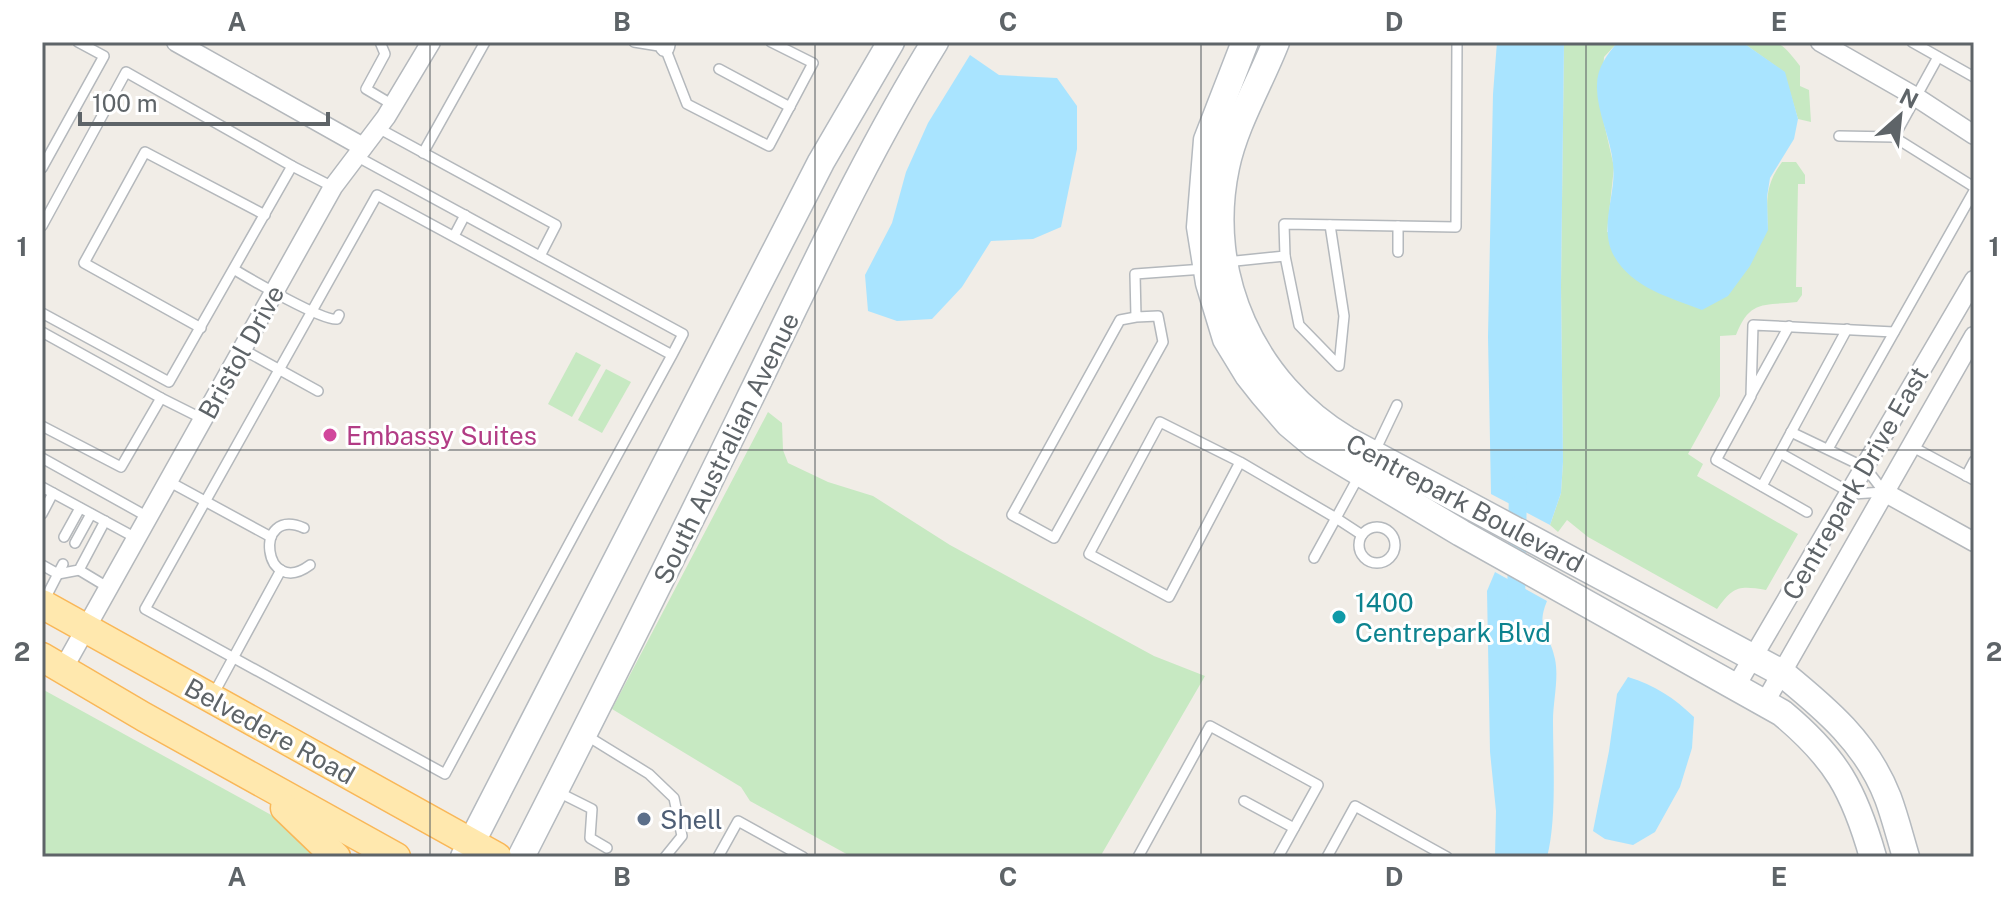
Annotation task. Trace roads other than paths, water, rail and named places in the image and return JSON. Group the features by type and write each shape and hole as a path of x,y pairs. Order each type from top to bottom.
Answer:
{"main road":[{"name":"Belvedere Road","path":"42,604 211,698 468,850 497,857"},
{"name":"Belvedere Road","path":"52,663 396,857"},
{"path":"249,775 336,857"}],"street":[{"path":"176,42 360,151"},
{"name":"Bristol Drive","path":"52,663 86,628 333,187 378,128 431,42"},
{"name":"South Australian Avenue","path":"468,850 821,162 891,42"},
{"name":"South Australian Avenue","path":"521,857 857,181 896,106 935,42"},
{"name":"Centrepark Boulevard","path":"1245,42 1207,140 1200,227 1215,265 1226,339 1248,375 1289,424 1314,445 1470,504 1782,673 1831,713 1860,746 1888,798 1906,857"},
{"name":"Centrepark Boulevard","path":"1215,265 1226,164 1241,121 1276,42"},
{"path":"1820,42 1916,97 1974,135"},
{"name":"Centrepark Drive East","path":"1736,686 1974,280"},
{"name":"Centrepark Drive East","path":"1765,702 1974,336"},
{"name":"Centrepark Boulevard","path":"1367,463 1461,533 1765,702 1805,732 1834,765 1862,817 1873,857"},
{"path":"1884,492 1974,542"}],"lane":[{"path":"42,168 104,56 78,42"},
{"path":"380,42 385,54 366,89 393,105"},
{"path":"423,153 485,42"},
{"path":"634,42 664,44 687,104 769,146 813,63 771,42"},
{"path":"1330,225 1344,316 1339,366 1299,325 1285,256 1284,224 1456,227 1457,42"},
{"path":"1912,42 1974,77"},
{"path":"1894,137 1938,57"},
{"path":"719,69 790,107"},
{"path":"42,226 126,72 333,187"},
{"path":"378,128 556,225 540,256"},
{"path":"1828,449 1974,189 1894,137 1839,136"},
{"path":"360,151 465,215 683,334 672,355 445,774 145,609 377,195 672,355"},
{"path":"201,328 84,263 145,152 265,215"},
{"path":"42,313 169,382 292,166"},
{"path":"454,236 465,215"},
{"path":"1398,226 1398,252"},
{"path":"1136,317 1135,274 1285,256"},
{"path":"235,270 273,294 289,298 328,320 337,319 339,315"},
{"path":"1158,316 1163,342 1054,538 1012,515 1120,320 1136,317 1158,316"},
{"path":"1751,396 1753,325 1894,332"},
{"path":"1789,326 1716,460 1807,512"},
{"path":"1762,486 1847,329"},
{"path":"42,332 203,419"},
{"path":"242,349 318,391"},
{"path":"42,426 121,467 161,398"},
{"path":"1314,558 1397,405"},
{"path":"1240,462 1169,597 1089,554 1160,422 1240,462 1362,535"},
{"path":"1791,432 1863,467 1884,492"},
{"path":"1911,446 1970,478 1974,461"},
{"path":"1780,453 1850,492 1884,492"},
{"path":"42,458 148,517"},
{"path":"168,481 271,537"},
{"path":"42,487 136,538"},
{"path":"42,514 53,493"},
{"path":"64,537 80,508"},
{"path":"75,543 91,514"},
{"path":"79,570 105,521"},
{"path":"304,528 288,524 281,527 268,544 270,559 281,570 296,572 310,565"},
{"path":"1372,528 1389,531 1395,541 1394,553 1380,564 1368,561 1360,552 1362,535 1372,528"},
{"path":"47,564 79,570 109,588"},
{"path":"42,604 61,569"},
{"path":"211,698 281,570"},
{"path":"1138,857 1210,726 1318,785 1278,857"},
{"path":"584,734 649,774 674,798 682,836 665,857"},
{"path":"555,791 592,809 590,838 607,848"},
{"path":"1244,801 1294,828"},
{"path":"1327,857 1355,806 1447,857"},
{"path":"718,857 738,821 803,857"}],"water":[{"path":"1497,42 1564,42 1561,286 1563,462 1561,493 1550,525 1491,494 1488,337 1493,94"},
{"path":"1618,42 1742,42 1785,72 1798,119 1794,139 1770,178 1768,230 1750,266 1728,296 1702,310 1642,284 1622,267 1610,245 1608,222 1614,175 1597,85 1603,62"},
{"path":"970,55 999,75 1057,78 1077,106 1077,149 1061,227 1033,239 991,241 962,287 932,319 897,321 868,311 865,275 892,223 906,172 928,123"},
{"path":"1495,572 1547,601 1542,619 1553,650 1556,674 1553,808 1547,857 1495,857 1487,591"},
{"path":"1628,677 1664,693 1694,717 1692,748 1680,787 1655,832 1633,845 1605,839 1593,831 1617,694"}],"waterway":[{"path":"1516,607 1518,485"}],"place":[{"name":"Embassy Suites","path":"330,435"},
{"name":"1400 Centrepark Blvd","path":"1339,617"},
{"name":"Shell","path":"644,819"}]}
